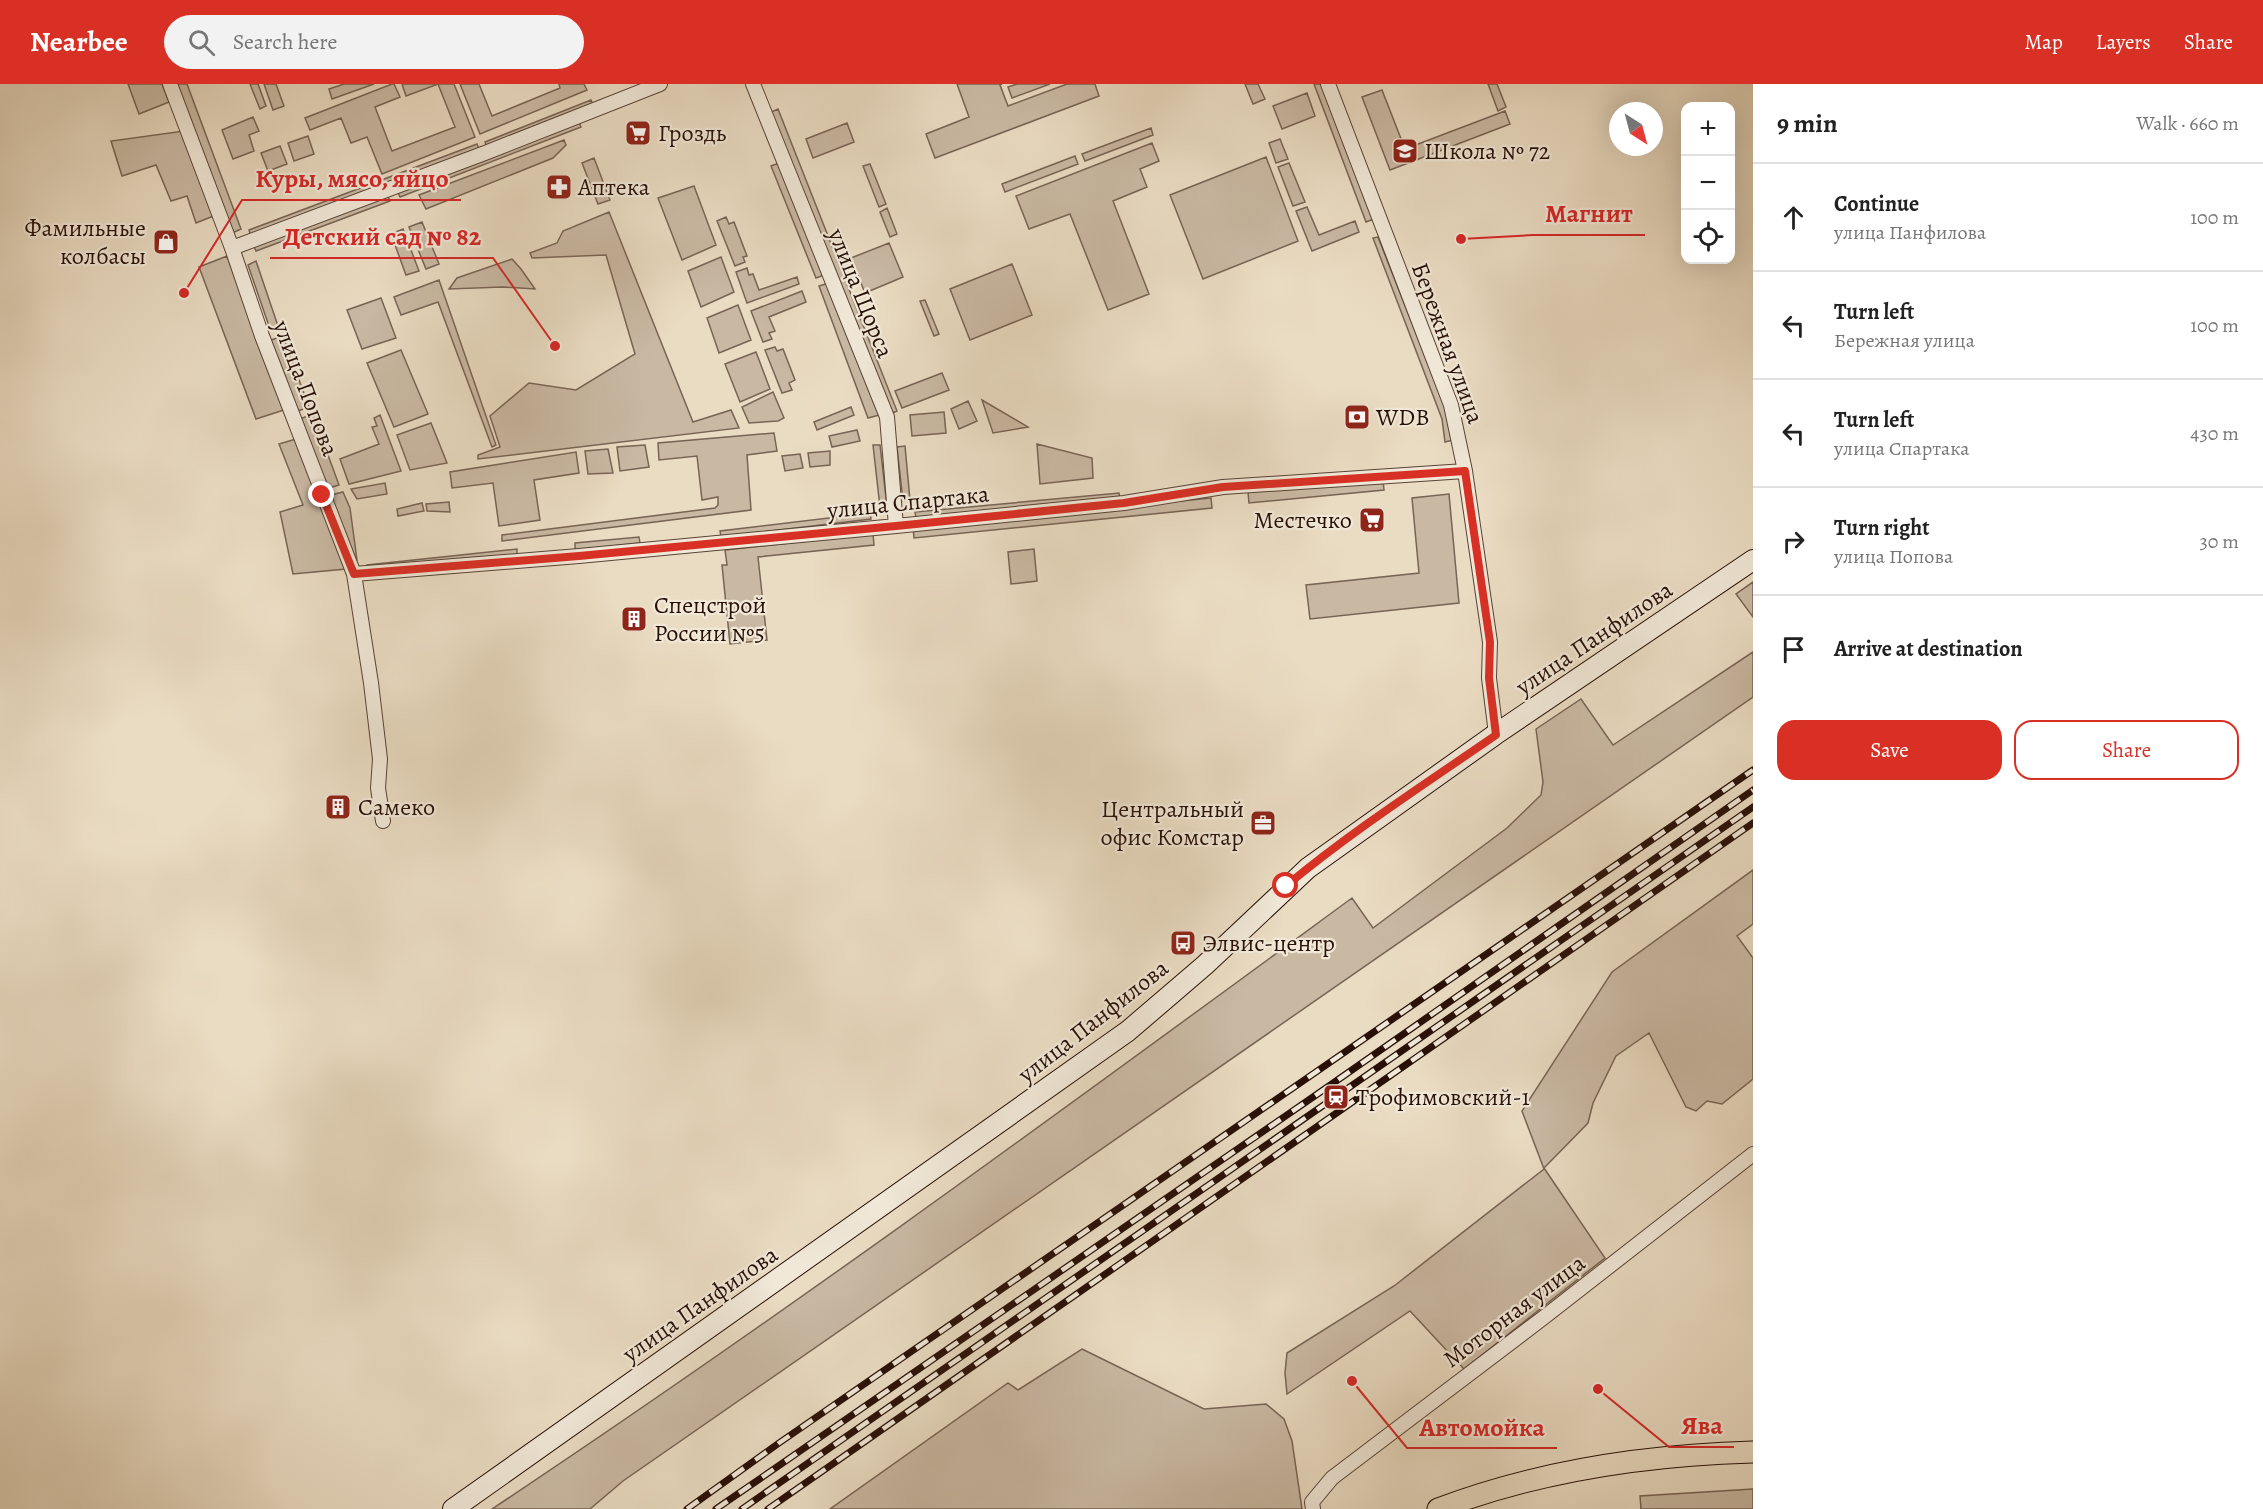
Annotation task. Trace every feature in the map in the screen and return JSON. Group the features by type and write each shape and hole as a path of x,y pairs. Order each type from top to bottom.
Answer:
{"main road":[{"name":"улица Панфилова","path":"453,1509 1128,1031 1204,965 1308,868 1496,735 1753,560"},
{"path":"1438,1509 1481,1501 1584,1470 1697,1453 1753,1452"}],"street":[{"name":"улица Попова","path":"170,84 232,248 262,336 354,574 373,694 380,759 378,788 383,821"},
{"path":"232,248 485,153 660,84"},
{"name":"улица Щорса","path":"753,84 887,417 896,526"},
{"name":"Бережная улица","path":"1328,84 1451,405 1465,471 1490,642 1489,678 1496,735"},
{"name":"улица Спартака","path":"354,574 579,556 896,526 1124,503 1223,487 1465,471"},
{"name":"Моторная улица","path":"1313,1509 1312,1502 1332,1478 1543,1318 1753,1154"}],"shaded area":[{"path":"128,84 162,84 169,102 139,114"},
{"path":"175,84 187,84 241,229 230,234"},
{"path":"250,84 258,84 266,106 260,109"},
{"path":"264,84 276,84 284,106 273,110"},
{"path":"344,84 374,84 332,99 329,89"},
{"path":"392,84 400,97 375,107 392,151 455,127 438,84 454,84 475,137 382,174 367,137 351,143 341,118 310,130 305,118"},
{"path":"402,84 438,84 406,96"},
{"path":"460,84 479,84 492,116 560,88 559,84 584,84 587,90 480,134"},
{"path":"957,84 1002,84 1000,85 1008,106 1067,84 1095,84 1099,96 935,158 926,134 969,117"},
{"path":"1017,84 1050,84 1012,98 1008,87"},
{"path":"1245,84 1258,84 1265,99 1253,104"},
{"path":"1314,84 1325,84 1374,219 1366,222"},
{"path":"1488,84 1497,84 1506,107 1498,111"},
{"path":"1382,90 1405,149 1505,111 1510,124 1390,170 1362,97"},
{"path":"1307,93 1315,116 1282,129 1273,106"},
{"path":"591,100 594,107 488,149 485,142"},
{"path":"778,109 897,411 888,415 769,113"},
{"path":"253,117 259,131 249,135 254,151 233,159 222,130"},
{"path":"578,120 581,127 400,197 397,190"},
{"path":"847,123 854,142 813,158 806,139"},
{"path":"1151,128 1153,135 1085,161 1082,154"},
{"path":"184,131 216,215 196,223 187,196 171,201 156,165 122,176 111,141"},
{"path":"308,136 314,154 294,161 288,143"},
{"path":"1280,139 1288,159 1276,163 1269,143"},
{"path":"564,140 566,145 553,158 426,209 419,195"},
{"path":"1152,143 1159,161 1140,169 1147,187 1113,201 1149,294 1108,310 1070,214 1029,229 1016,196"},
{"path":"477,144 480,151 251,237 249,230"},
{"path":"280,146 287,164 268,171 261,153"},
{"path":"1075,156 1078,164 1005,192 1002,184"},
{"path":"1266,157 1298,241 1203,279 1170,195"},
{"path":"594,158 610,200 598,204 582,163"},
{"path":"782,162 827,274 816,278 771,166"},
{"path":"1289,163 1305,202 1293,206 1278,167"},
{"path":"870,164 886,204 879,207 863,166"},
{"path":"694,186 716,245 682,260 658,198"},
{"path":"387,194 390,201 256,251 253,244"},
{"path":"1307,207 1319,235 1355,221 1359,232 1312,251 1296,211"},
{"path":"887,208 897,234 890,237 880,212"},
{"path":"609,212 693,422 731,410 739,428 478,459 478,455 500,447 490,416 529,383 576,390 635,354 606,255 532,258 530,253 557,243 563,231"},
{"path":"726,217 729,224 734,222 747,256 743,257 745,262 735,266 717,221"},
{"path":"422,222 439,264 426,269 409,227"},
{"path":"403,229 419,271 406,275 391,234"},
{"path":"1378,237 1444,405 1453,440 1445,442 1442,419 1373,238"},
{"path":"889,243 903,277 865,293 851,258"},
{"path":"227,256 284,410 256,419 199,267"},
{"path":"721,257 734,292 701,307 688,271"},
{"path":"512,259 535,289 503,287 449,289 457,278"},
{"path":"256,261 278,326 270,329 248,265"},
{"path":"1012,264 1032,315 970,340 950,289"},
{"path":"747,268 749,275 753,274 759,290 797,277 799,284 747,303 736,272"},
{"path":"439,280 496,445 492,447 438,302 401,315 394,297"},
{"path":"829,283 883,414 868,418 819,286"},
{"path":"802,291 806,302 769,317 775,331 769,333 772,339 763,342 751,311"},
{"path":"381,298 396,338 362,349 347,310"},
{"path":"925,300 939,334 934,336 920,301"},
{"path":"738,305 751,340 719,353 707,318"},
{"path":"283,336 309,407 298,411 271,340"},
{"path":"775,347 777,351 783,349 795,380 789,383 792,390 782,393 765,350"},
{"path":"401,350 428,414 394,427 367,363"},
{"path":"756,352 770,389 740,402 725,364"},
{"path":"942,373 949,390 902,408 895,391"},
{"path":"773,392 784,418 778,421 749,423 742,407"},
{"path":"982,400 1028,427 993,433"},
{"path":"968,401 977,421 959,429 951,409"},
{"path":"851,407 854,415 817,430 814,422"},
{"path":"944,412 946,433 912,436 910,415"},
{"path":"313,414 339,485 326,489 300,419"},
{"path":"380,415 401,471 349,484 340,459 379,444 372,427 377,426 374,418"},
{"path":"431,423 447,463 410,470 397,435"},
{"path":"857,430 860,441 832,447 829,436"},
{"path":"774,433 777,451 747,455 751,510 502,541 502,535 715,508 718,505 718,497 702,500 697,456 659,460 658,443"},
{"path":"296,439 346,569 293,574 280,512 303,505 279,444"},
{"path":"1037,444 1092,458 1093,478 1040,484"},
{"path":"645,445 649,467 620,471 617,447"},
{"path":"873,445 880,445 887,507 880,507"},
{"path":"905,446 910,500 903,501 897,447"},
{"path":"608,449 613,473 588,474 585,451"},
{"path":"830,451 830,465 810,467 808,453"},
{"path":"576,452 579,473 534,480 540,520 499,526 493,483 452,488 450,472"},
{"path":"800,454 803,468 785,471 782,456"},
{"path":"1383,479 1384,490 1249,503 1248,492"},
{"path":"385,483 387,494 357,499 351,489"},
{"path":"343,492 350,508 357,560 351,562 327,496"},
{"path":"1119,493 1120,499 916,518 915,512"},
{"path":"1449,494 1459,603 1310,619 1306,585 1419,573 1412,498"},
{"path":"1211,498 1212,508 914,538 913,527"},
{"path":"449,502 450,512 427,511 426,504"},
{"path":"422,503 424,511 398,516 397,509"},
{"path":"870,513 871,519 721,537 720,531"},
{"path":"873,534 874,545 758,557 767,640 730,644 722,565 727,565 725,550"},
{"path":"639,537 640,543 575,550 575,543"},
{"path":"517,549 517,558 367,571 367,565"},
{"path":"1034,549 1037,581 1011,584 1008,552"},
{"path":"1753,582 1753,617 1736,594"},
{"path":"1753,652 1753,697 623,1481 590,1509 492,1509 818,1285 1352,898 1373,928 1507,828 1541,795 1543,782 1536,729 1581,699 1613,745"},
{"path":"1753,870 1753,924 1737,936 1753,958 1753,1079 1722,1104 1707,1101 1696,1111 1686,1107 1649,1033 1616,1056 1593,1103 1588,1123 1544,1168 1605,1258 1464,1369 1410,1311 1287,1394 1285,1373 1287,1353 1394,1286 1544,1169 1522,1111 1612,972"},
{"path":"1082,1349 1204,1409 1266,1404 1284,1419 1292,1441 1302,1509 830,1509 1008,1383 1018,1390"},
{"path":"1753,1489 1753,1509 1641,1509 1640,1496"}],"railway":[{"path":"687,1509 779,1443 1753,770"},
{"path":"716,1509 1753,790"},
{"path":"742,1509 1753,807"},
{"path":"768,1509 1753,823"}],"place":[{"name":"Гроздь","path":"638,133"},
{"name":"Школа № 72","path":"1405,151"},
{"name":"Аптека","path":"559,187"},
{"name":"Магнит","path":"1461,239"},
{"name":"Фамильные колбасы","path":"166,242"},
{"name":"Куры, мясо, яйцо","path":"184,293"},
{"name":"Детский сад № 82","path":"555,346"},
{"name":"WDB","path":"1357,417"},
{"name":"Местечко","path":"1372,520"},
{"name":"Спецстрой России №5","path":"634,619"},
{"name":"Самеко","path":"338,807"},
{"name":"Центральный офис Комстар","path":"1263,823"},
{"name":"Элвис-центр","path":"1183,943"},
{"name":"Трофимовский-1","path":"1336,1097"},
{"name":"Автомойка","path":"1352,1381"},
{"name":"Ява","path":"1598,1389"}],"route":[{"path":"322,495 354,574 579,556 896,526 1124,503 1223,487 1465,471 1490,642 1489,678 1496,735 1393,806 1286,886"}]}
